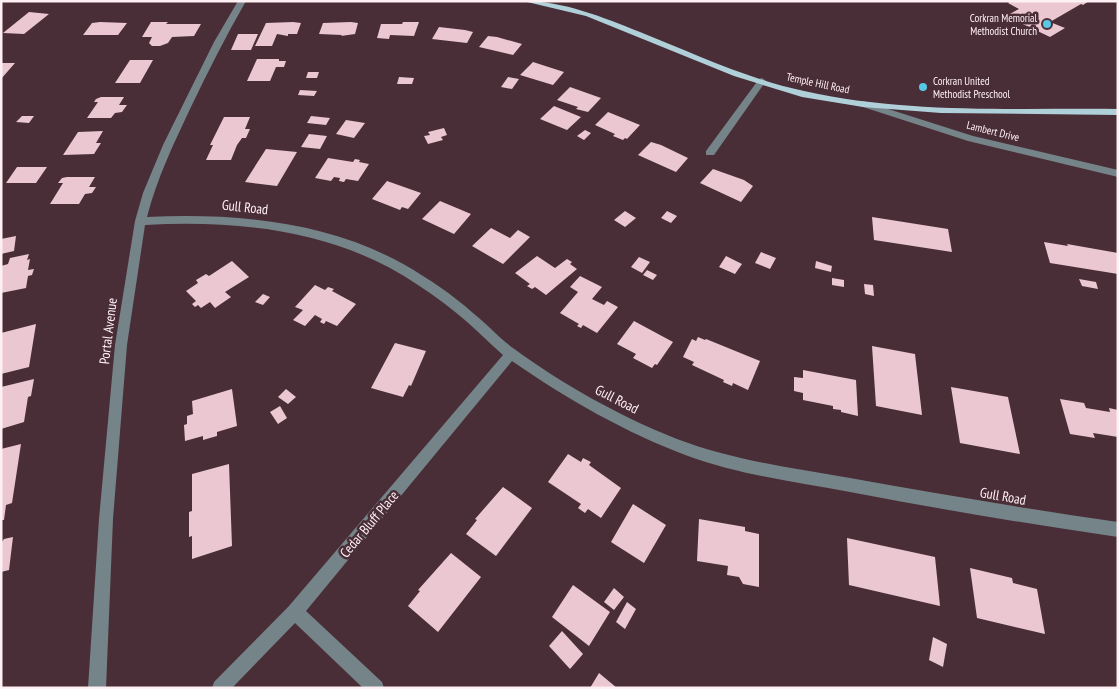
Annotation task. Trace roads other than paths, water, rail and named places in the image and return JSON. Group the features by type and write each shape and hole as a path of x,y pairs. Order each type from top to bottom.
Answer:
{"main road":[{"name":"Temple Hill Road","path":"527,1 588,14 737,74 802,94 863,104 941,110 1118,112"}],"street":[{"name":"Portal Avenue","path":"97,688 106,519 121,345 140,222 148,193 168,145 218,42 242,1"},
{"path":"710,154 762,82"},
{"name":"Lambert Drive","path":"863,104 971,139 1118,174"},
{"name":"Gull Road","path":"140,222 194,218 268,223 356,247 378,256 417,278 465,313 511,354 589,403 669,443 728,462 890,492 1118,530"},
{"name":"Cedar Bluff Place","path":"220,688 295,612 511,354"},
{"path":"295,612 376,688"}],"place":[{"name":"Corkran Memorial Methodist Church","path":"1047,24"},
{"name":"Corkran United Methodist Preschool","path":"923,87"}]}
